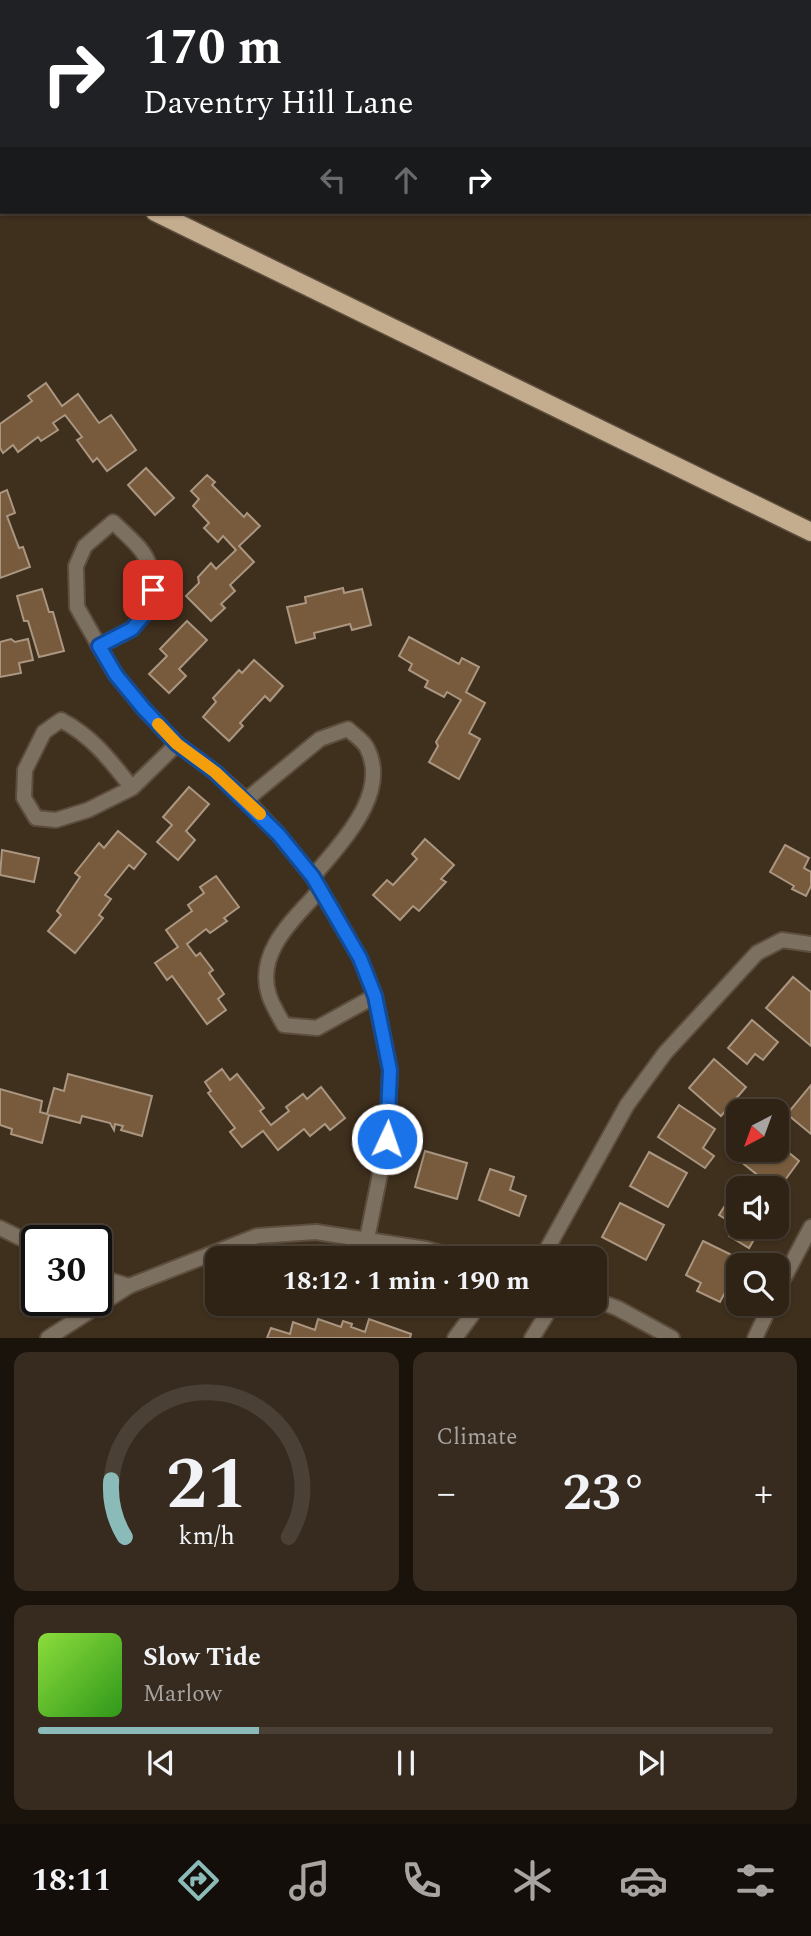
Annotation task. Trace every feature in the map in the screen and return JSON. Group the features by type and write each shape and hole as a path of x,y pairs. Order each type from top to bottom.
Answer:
{"main road":[{"path":"159,214 811,531"}],"street":[{"path":"99,646 132,629 153,604 153,575 144,551 113,522 85,546 76,566 78,607 99,646 116,675 177,744 215,772 279,835 316,883 360,958 375,996 390,1070 387,1139 367,1239"},
{"path":"132,788 107,756 82,731 61,720 44,732 25,770 24,798 36,818 56,820 88,810 132,788 177,744"},
{"path":"246,800 320,739 348,729 367,747 374,772 368,801 278,937 267,966 268,994 284,1026 317,1028 375,996"},
{"path":"549,1246 627,1105 665,1053 757,953 782,940 811,944"},
{"path":"789,1268 811,1227"},
{"path":"0,1228 21,1238"},
{"path":"48,1338 129,1286 257,1236 316,1232 408,1246"},
{"path":"112,1281 129,1286"},
{"path":"607,1304 672,1338"},
{"path":"455,1338 471,1316"},
{"path":"532,1338 546,1316"},
{"path":"755,1338 765,1316"}],"building":[{"path":"46,383 62,406 78,394 99,423 111,415 136,450 107,471 97,458 93,462 77,440 82,437 65,415 53,423 58,430 41,441 38,437 18,452 13,445 3,453 0,448 0,424 32,401 28,396"},
{"path":"146,468 174,498 155,515 128,485"},
{"path":"207,475 215,482 212,485 244,517 247,513 260,526 239,546 254,562 230,585 235,591 221,604 225,608 211,621 186,596 199,583 198,577 211,563 216,569 236,550 223,536 218,542 204,528 209,523 193,506 199,499 191,491"},
{"path":"7,490 15,513 7,516 19,548 23,547 30,567 0,578 0,493"},
{"path":"343,588 344,593 362,589 371,625 352,630 350,624 314,633 315,638 296,643 287,607 306,603 305,597"},
{"path":"42,589 49,612 53,612 64,651 39,657 17,596"},
{"path":"187,621 207,640 179,669 186,676 169,693 149,674 167,656 160,649"},
{"path":"409,637 459,664 462,658 479,667 466,692 485,703 469,733 480,739 459,779 429,762 438,746 436,742 461,700 447,692 444,697 425,687 428,681 409,670 412,664 399,656"},
{"path":"11,639 15,642 28,639 33,660 19,663 21,673 0,677 0,642"},
{"path":"254,660 283,686 270,701 265,696 240,723 243,726 229,741 203,717 216,702 213,698 239,670 242,673"},
{"path":"189,787 209,804 186,831 195,840 178,860 157,842 172,825 163,817"},
{"path":"118,831 146,854 134,869 129,865 105,895 111,899 99,915 103,918 75,953 48,931 61,915 57,911 80,877 75,873 99,843 104,848"},
{"path":"425,839 454,865 441,879 446,882 419,911 413,906 400,920 373,895 387,880 393,885 417,859 412,854"},
{"path":"785,845 809,858 804,868 811,872 811,886 806,896 770,872"},
{"path":"2,850 39,858 34,882 0,875"},
{"path":"216,876 239,907 224,918 227,921 210,933 206,929 187,944 196,956 200,953 213,970 209,973 224,994 218,999 226,1010 207,1024 172,976 167,980 155,963 178,947 166,930 192,911 188,905 204,893 200,887"},
{"path":"793,977 811,992 811,1046 766,1008"},
{"path":"752,1020 778,1042 763,1060 755,1054 747,1064 728,1048"},
{"path":"714,1059 746,1087 736,1099 726,1099 726,1110 721,1116 689,1088"},
{"path":"222,1069 230,1080 237,1074 264,1108 260,1111 271,1125 289,1111 286,1107 303,1094 307,1099 321,1087 345,1118 330,1130 325,1124 310,1136 304,1129 278,1150 263,1131 242,1147 230,1132 235,1128 208,1093 211,1091 205,1082"},
{"path":"68,1074 152,1096 142,1136 121,1130 123,1126 115,1124 114,1130 110,1123 82,1116 80,1123 49,1115 42,1143 11,1134 12,1129 0,1125 0,1089 42,1101 40,1112 47,1114 54,1088 64,1091"},
{"path":"811,1085 811,1134 789,1116 789,1112"},
{"path":"679,1105 715,1129 703,1148 714,1156 705,1168 658,1137"},
{"path":"425,1151 467,1163 457,1199 415,1187"},
{"path":"649,1152 687,1173 668,1207 630,1186"},
{"path":"789,1153 799,1161 788,1176 759,1176 741,1162 789,1162"},
{"path":"490,1169 514,1177 510,1190 526,1196 519,1216 479,1200"},
{"path":"620,1203 664,1225 646,1260 602,1237"},
{"path":"726,1204 726,1219 719,1215"},
{"path":"734,1239 754,1239 749,1248"},
{"path":"703,1241 728,1253 726,1291 720,1302 697,1291 701,1283 686,1275"},
{"path":"318,1319 341,1327 343,1321 365,1332 369,1319 411,1334 410,1338 267,1338 271,1328 290,1334 293,1322 315,1330"}],"slow traffic":[{"path":"158,724 177,744 215,772 260,814"}],"route":[{"path":"153,590 153,604 132,629 99,646 116,675 144,709 177,744 215,772 246,800 313,877 360,958 375,996 390,1070 387,1139"}]}
